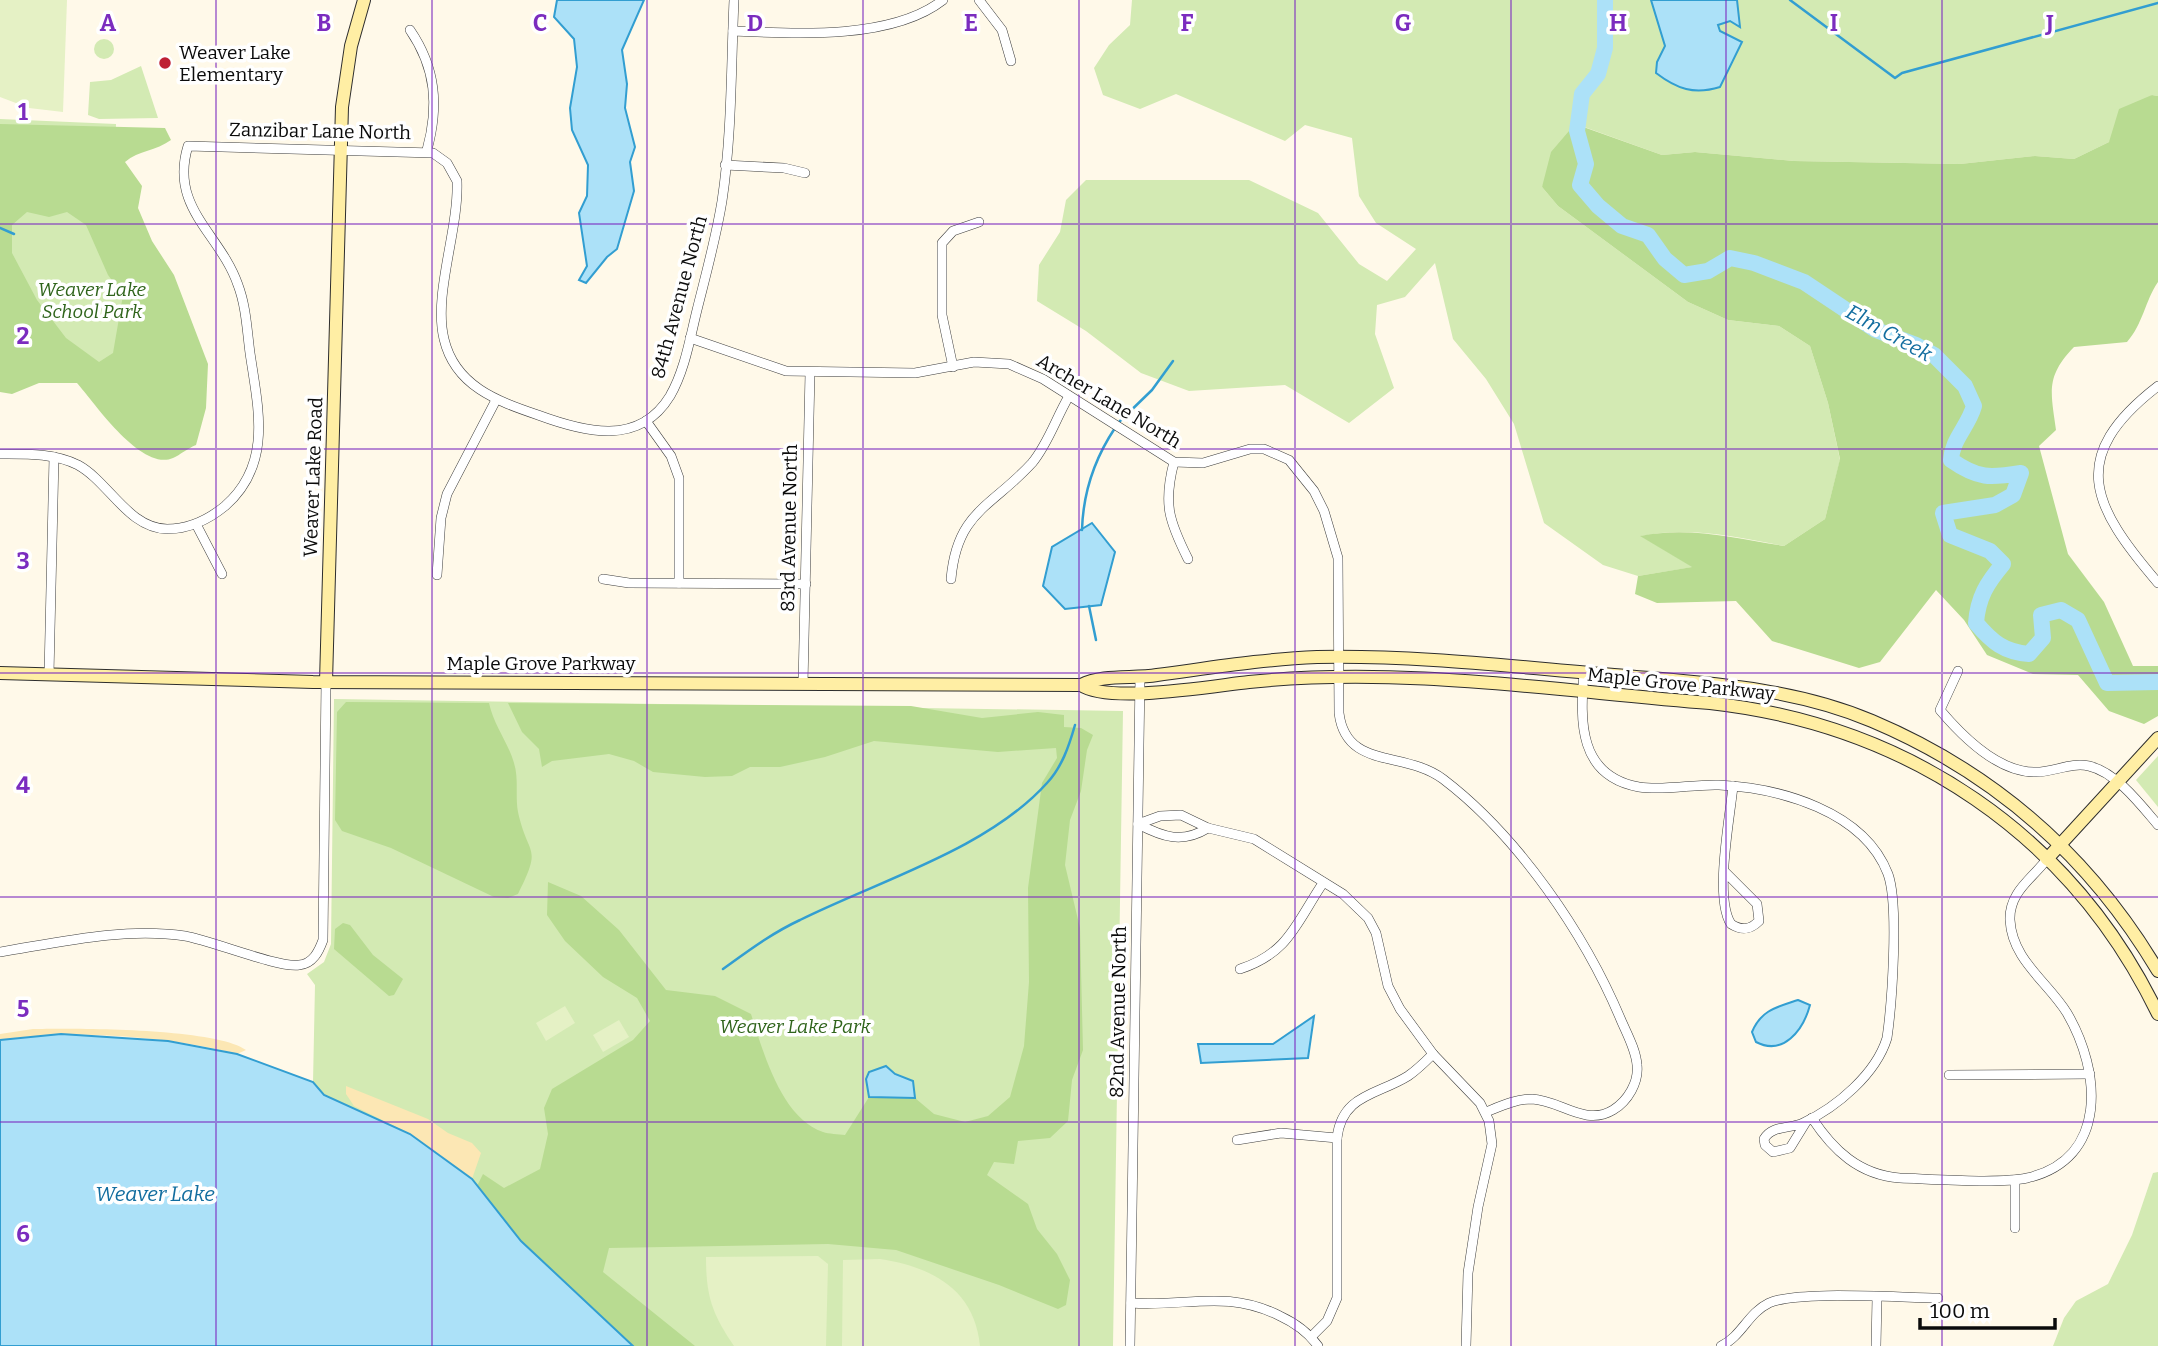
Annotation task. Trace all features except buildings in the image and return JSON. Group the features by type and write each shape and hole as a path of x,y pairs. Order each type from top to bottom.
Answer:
{"main road":[{"name":"Weaver Lake Road","path":"326,682 340,151 344,87 364,0"},
{"name":"Maple Grove Parkway","path":"0,673 326,682 1082,685 1093,679 1140,677 1284,659 1339,657 1584,673 1751,688 1831,707 1870,720 1978,776 2021,807 2060,845 2117,908 2158,971"},
{"name":"Maple Grove Parkway","path":"1082,685 1092,692 1140,692 1339,675 1748,707 1812,722 1863,738 1968,793 2011,825 2077,890 2125,953 2158,1014"},
{"path":"2048,859 2158,738"}],"street":[{"name":"84th Avenue North","path":"646,421 659,411 676,385 719,220 726,165 734,0"},
{"path":"733,31 841,31 905,18 943,0"},
{"path":"979,0 1002,30 1011,61"},
{"path":"410,30 430,66 434,88 435,109 427,150"},
{"name":"Zanzibar Lane North","path":"196,524 219,510 245,484 259,449 261,429 239,288 224,254 199,223 190,206 184,185 188,146 340,151 427,150 447,163 457,181 442,305 443,339 449,355 468,382 496,400 588,432 619,431 646,421"},
{"path":"726,165 784,168 805,173"},
{"path":"953,367 942,314 942,243 953,231 978,222"},
{"name":"Archer Lane North","path":"690,338 762,365 810,373 915,373 992,362 1009,364 1027,370 1174,462 1203,463 1236,452 1264,449 1289,460 1299,470 1324,511 1338,558 1339,657"},
{"name":"83rd Avenue North","path":"803,684 810,373"},
{"path":"2158,386 2124,414 2112,428 2104,445 2098,484 2109,521 2158,583"},
{"path":"951,579 955,552 968,524 979,508 1032,462 1069,396"},
{"path":"437,575 441,518 447,494 496,400"},
{"path":"646,421 671,456 679,478 679,583"},
{"path":"0,454 54,457 81,467 140,520 151,526 175,529 196,524 222,574"},
{"path":"49,674 54,457"},
{"path":"1174,462 1167,495 1168,510 1188,559"},
{"path":"603,579 629,583 806,583"},
{"path":"1339,657 1340,722 1351,743 1365,753 1413,762 1430,770 1480,813 1513,848 1543,884 1595,964 1633,1051 1637,1078 1631,1091 1613,1110 1584,1115 1530,1099 1486,1112"},
{"path":"1958,671 1940,709 1964,737 2010,766 2024,771 2089,766 2116,782 2158,825"},
{"path":"1584,673 1583,737 1590,753 1611,775 1639,787 1733,786 1775,793 1852,826 1870,845 1885,868 1892,893 1887,1038 1867,1075 1809,1120 1790,1149 1773,1152 1765,1145 1765,1139 1773,1130 1809,1120"},
{"name":"82nd Avenue North","path":"1130,1346 1140,677"},
{"name":"Weaver Lake Road","path":"0,952 95,937 156,933 216,943 292,965 304,964 316,956 323,940 326,682"},
{"path":"1725,872 1757,904 1760,912 1754,926 1738,929 1726,917 1725,872 1733,786"},
{"path":"1138,824 1160,816 1181,815 1208,828 1254,839 1343,894 1368,918 1376,933 1395,1000 1433,1054 1486,1112 1492,1144 1472,1238 1466,1308 1466,1346"},
{"path":"1138,824 1159,835 1177,838 1188,838 1208,828"},
{"path":"1809,1120 1848,1160 1881,1175 2015,1180 2041,1174 2056,1166 2080,1142 2092,1109 2090,1074 2079,1038 2067,1014 2022,958 2012,933 2011,906 2015,896 2048,859"},
{"path":"1240,969 1262,962 1278,951 1323,883"},
{"path":"1311,1337 1327,1321 1337,1298 1338,1138 1343,1116 1358,1098 1408,1077 1433,1054"},
{"path":"1949,1075 2090,1074"},
{"path":"1237,1140 1281,1133 1338,1138"},
{"path":"2015,1180 2015,1228"},
{"path":"1876,1346 1877,1298"},
{"path":"1721,1346 1735,1337 1754,1312 1779,1299 1938,1298"},
{"path":"1131,1303 1243,1301 1286,1319 1311,1337 1318,1346"}],"green space":[{"path":"0,0 67,0 63,112 29,108 0,97"},
{"path":"1132,0 2158,0 2158,96 2152,95 2109,142 2074,159 2035,156 1960,164 1794,161 1695,152 1662,155 1576,124 1542,187 1558,206 1688,302 1728,320 1779,326 1810,346 1828,403 1840,460 1825,519 1784,546 1695,532 1641,536 1693,567 1638,576 1603,565 1544,523 1514,424 1486,379 1453,339 1435,263 1405,297 1377,305 1375,334 1394,388 1349,423 1285,385 1189,391 1141,373 1086,331 1037,301 1039,265 1060,232 1066,200 1086,180 1249,180 1318,213 1359,264 1387,281 1416,249 1376,223 1359,196 1352,138 1305,125 1285,141 1176,94 1140,109 1103,95 1094,68 1109,45 1130,25"},
{"path":"104,39 111,42 114,49 111,56 104,59 97,56 94,49 97,42"},
{"path":"141,66 158,118 99,119 88,115 90,82 111,80"},
{"path":"2152,95 2158,96 2158,282 2137,328 2127,342 2074,347 2058,367 2052,386 2056,430 2039,446 2068,554 2104,602 2133,666 2158,666 2158,716 2144,724 2109,711 2078,675 2033,674 1987,655 1964,620 1936,590 1880,662 1859,668 1772,641 1736,601 1657,603 1635,594 1638,576 1692,567 1640,536 1694,533 1784,546 1825,519 1840,459 1828,403 1810,346 1779,326 1728,320 1688,302 1558,206 1542,187 1551,152 1575,124 1662,155 1695,152 1794,161 1960,164 2035,156 2074,159 2109,142 2119,109"},
{"name":"Weaver Lake School Park","path":"0,119 116,124 114,180 171,375 18,374 0,291"},
{"name":"Weaver Lake School Park","path":"0,124 165,128 171,140 125,162 142,186 138,208 152,241 174,275 208,364 206,408 196,445 173,458 160,460 147,455 119,433 77,383 39,383 12,394 0,392","holes":["27,212 49,217 67,212 86,225 108,275 123,295 113,353 99,362 66,338 37,300 12,253 12,225"]},
{"name":"Weaver Lake Park","path":"334,699 1123,711 1113,1346 633,1346 521,1241 495,1208 410,1134 324,1095 313,1083 315,985 307,974 324,962 331,944"},
{"path":"346,702 489,703 514,763 518,812 532,858 518,894 508,898 494,897 391,848 342,831 335,820 337,712"},
{"path":"508,703 911,706 982,718 1038,712 1064,715 1064,727 1081,728 1093,735 1087,750 1081,791 1070,820 1065,865 1080,928 1083,1050 1072,1080 1068,1121 1050,1138 1018,1141 1014,1164 994,1162 987,1175 1028,1204 1037,1229 1057,1254 1070,1280 1066,1305 1058,1309 999,1285 896,1250 828,1244 609,1248 603,1272 695,1346 633,1346 521,1241 477,1186 483,1174 504,1188 540,1169 548,1134 544,1108 552,1089 633,1040 650,1021 637,998 603,977 565,941 547,915 548,882 581,896 619,930 666,990 715,996 751,1014 768,1064 785,1098 808,1124 823,1132 845,1135 869,1097 915,1098 934,1114 965,1122 988,1116 1010,1097 1024,1046 1029,982 1028,888 1042,783 1057,758 1056,748 998,752 874,741 825,757 780,767 750,767 732,776 705,777 653,772 634,761 609,754 552,761 542,767 539,749 522,732"},
{"path":"2158,756 2158,807 2136,780"},
{"path":"343,923 350,925 373,955 403,979 394,995 389,996 334,949 335,929"},
{"path":"565,1006 575,1023 546,1041 536,1023"},
{"path":"619,1020 629,1037 603,1052 593,1035"},
{"path":"2158,1172 2158,1346 2053,1346 2064,1318 2076,1301 2108,1284 2132,1235 2153,1173"},
{"path":"818,1256 828,1264 826,1346 734,1346 720,1324 712,1304 707,1283 706,1257"},
{"path":"880,1259 916,1268 947,1284 969,1309 980,1346 842,1346 843,1260"}],"sand":[{"path":"33,1029 111,1029 176,1033 206,1037 246,1050 237,1054 181,1043 119,1036 57,1035 0,1040 0,1034"},
{"path":"346,1086 428,1119 448,1133 472,1143 481,1153 472,1179 410,1134 354,1106 346,1094"}],"water":[{"path":"557,0 644,0 622,50 627,84 625,108 635,147 630,162 634,191 617,249 586,283 579,280 587,266 579,213 587,196 588,165 572,130 570,108 577,67 574,39 554,17"},
{"path":"1651,0 1737,0 1740,27 1730,21 1718,25 1720,31 1742,42 1720,87 1686,89 1656,73 1657,62 1665,46"},
{"path":"1092,523 1115,552 1101,605 1065,609 1043,586 1052,547"},
{"path":"1798,1000 1810,1005 1797,1032 1775,1046 1756,1042 1752,1032 1765,1014"},
{"path":"1314,1016 1308,1058 1201,1063 1198,1044 1273,1044"},
{"name":"Weaver Lake","path":"61,1034 168,1041 237,1054 313,1082 324,1095 410,1134 472,1179 521,1241 633,1346 0,1346 0,1040"},
{"path":"886,1066 895,1074 913,1081 915,1098 869,1097 866,1079 869,1072"}],"waterway":[{"name":"Elm Creek","path":"1605,0 1605,48 1598,74 1582,94 1577,131 1586,164 1580,185 1598,206 1622,226 1648,235 1665,259 1684,275 1708,271 1730,258 1754,263 1804,282 1876,330 1934,355 1965,386 1974,406 1954,446 1951,460 1984,476 2021,473 2013,495 1995,505 1943,513 1950,535 1990,551 2003,564 1984,591 1976,623 1999,645 2029,654 2043,638 2041,615 2061,610 2078,620 2107,683 2158,682"},
{"path":"1790,0 1895,78 1902,73 2158,3"},
{"path":"0,228 14,234"},
{"path":"1119,422 1152,390 1173,361"},
{"path":"1082,530 1091,477 1115,428"},
{"path":"1089,606 1096,640"},
{"path":"723,969 790,925 931,862 994,827 1023,806 1052,777 1064,756 1075,725"}],"place":[{"name":"Weaver Lake Elementary","path":"165,63"}]}
